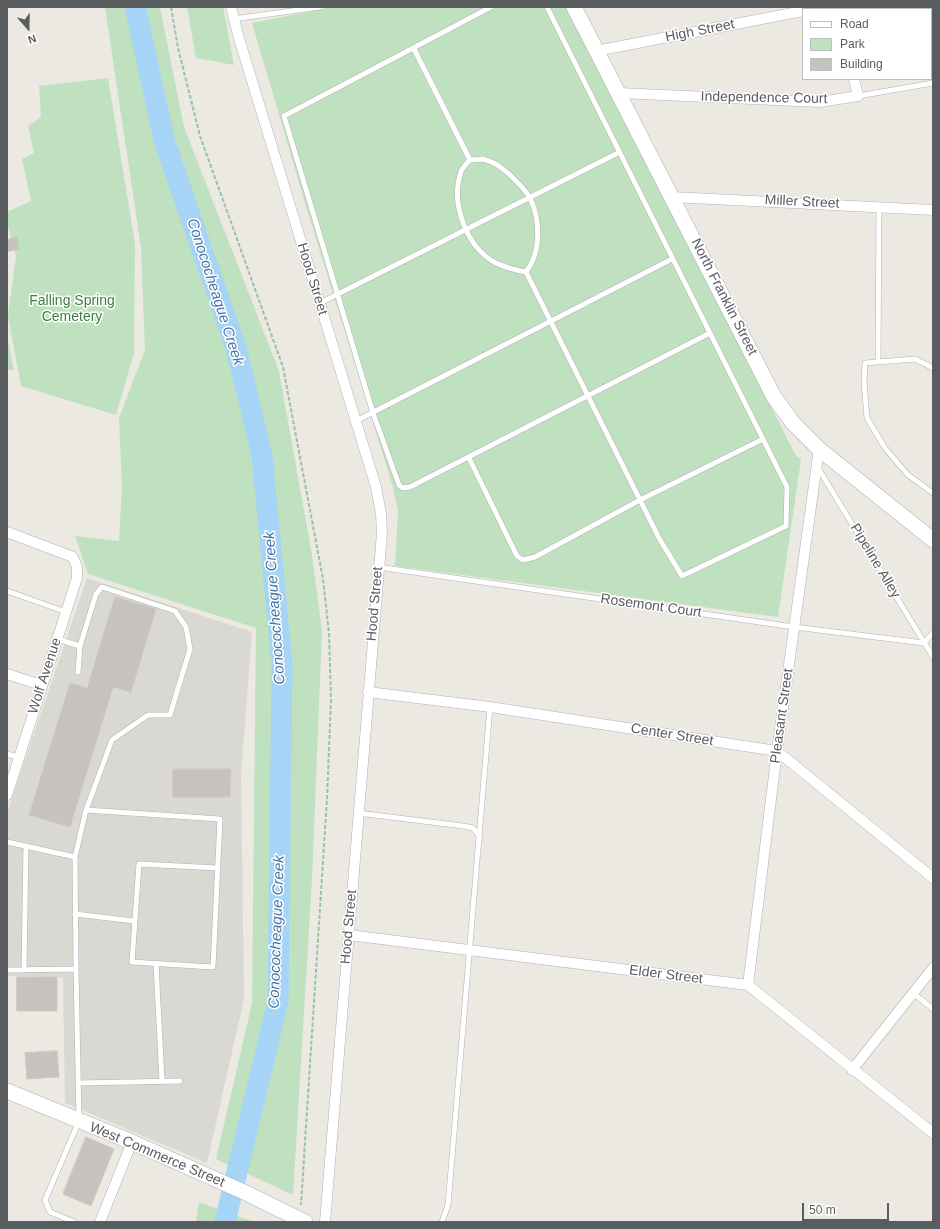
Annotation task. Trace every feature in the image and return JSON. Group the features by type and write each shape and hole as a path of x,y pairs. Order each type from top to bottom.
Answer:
{"street":[{"name":"Hood Street","path":"231,7 233,19 376,487 381,514 349,935 325,1222"},
{"name":"North Franklin Street","path":"574,7 774,397 793,424 819,448 933,540"},
{"name":"High Street","path":"596,51 802,11"},
{"path":"854,80 858,96"},
{"name":"Independence Court","path":"618,93 820,102 858,96"},
{"name":"Miller Street","path":"672,196 933,210"},
{"name":"Pleasant Street","path":"748,985 777,751 819,448"},
{"name":"Wolf Avenue","path":"7,532 73,557 77,567 77,578 41,685 7,795"},
{"path":"7,674 41,685"},
{"name":"Center Street","path":"368,692 490,707 777,751"},
{"path":"777,751 933,878"},
{"name":"Elder Street","path":"349,935 748,985"},
{"path":"852,1070 933,968"},
{"path":"748,985 852,1070 933,1133"},
{"name":"West Commerce Street","path":"7,1091 132,1142 302,1221"},
{"path":"100,1222 132,1142"}],"lane":[{"path":"233,19 320,7"},
{"path":"491,7 414,49 284,116 373,413 399,485 403,488 410,487 590,396 710,333"},
{"path":"526,272 590,396 659,538 682,576 786,526 787,487 618,153 547,7"},
{"path":"414,49 470,160"},
{"name":"Independence Court","path":"858,96 933,83"},
{"path":"320,303 618,153"},
{"path":"483,159 500,166 530,197 538,237 537,251 526,272 512,270 495,263 480,251 465,230 458,194 461,171 470,160 483,159"},
{"path":"878,362 880,206"},
{"path":"356,421 552,322 672,258"},
{"path":"933,368 915,359 866,363 864,382 867,418 885,448 908,475 933,493"},
{"path":"469,458 517,556 523,560 535,557 640,500 763,439"},
{"name":"Pipeline Alley","path":"816,465 933,657"},
{"name":"Rosemont Court","path":"378,568 794,627 924,643"},
{"path":"74,1222 50,1212 44,1200 79,1121 75,857 86,810 112,740 148,714 170,715 190,649 186,627 175,611 102,587 96,594 80,646 78,672"},
{"path":"7,591 66,612"},
{"path":"924,643 933,633"},
{"path":"57,639 80,646"},
{"path":"442,1222 448,1205 471,950 490,707"},
{"path":"7,754 18,757"},
{"path":"86,810 220,819 218,868 213,967 132,962 139,864 218,868"},
{"path":"358,813 463,826 472,828 480,837"},
{"path":"7,842 75,857"},
{"path":"24,970 26,846"},
{"path":"75,914 134,921"},
{"path":"156,964 162,1081"},
{"path":"7,970 76,969"},
{"path":"913,993 933,1009"},
{"path":"78,1083 180,1081"}],"path":[{"path":"171,7 178,48 200,136 283,367 324,580 329,633 331,700 302,1221"}],"shaded area":[{"path":"87,578 252,632 241,775 244,999 207,1163 65,1103 63,977 7,976 7,813"}],"green space":[{"path":"105,7 160,7 184,127 279,371 312,555 322,631 312,879 293,1195 216,1159 252,1003 256,628 88,574 75,536 119,541 122,486 119,418 145,350 141,248"},
{"path":"187,7 223,7 234,65 196,58"},
{"path":"332,7 569,7 796,456 801,459 778,617 395,566 398,511 393,487 305,203 252,23"},
{"name":"Falling Spring Cemetery","path":"108,78 135,244 134,353 116,415 21,386 8,316 16,256 7,223 7,212 31,201 22,159 34,153 28,126 41,117 39,86"},
{"path":"7,336 14,370 7,370"},
{"path":"199,1202 254,1222 196,1222"}],"building":[{"path":"17,237 19,249 7,252 7,240"},
{"path":"115,597 156,609 131,692 113,687 70,827 29,815 70,683 87,688"},
{"path":"173,769 231,769 230,797 173,797"},
{"path":"17,977 57,977 57,1011 17,1011"},
{"path":"57,1051 59,1077 27,1079 25,1053"},
{"path":"86,1137 114,1149 91,1206 63,1194"}],"waterway":[{"name":"Conococheague Creek","path":"135,7 165,143 236,348 262,455 282,665 278,1001 225,1222"}]}
